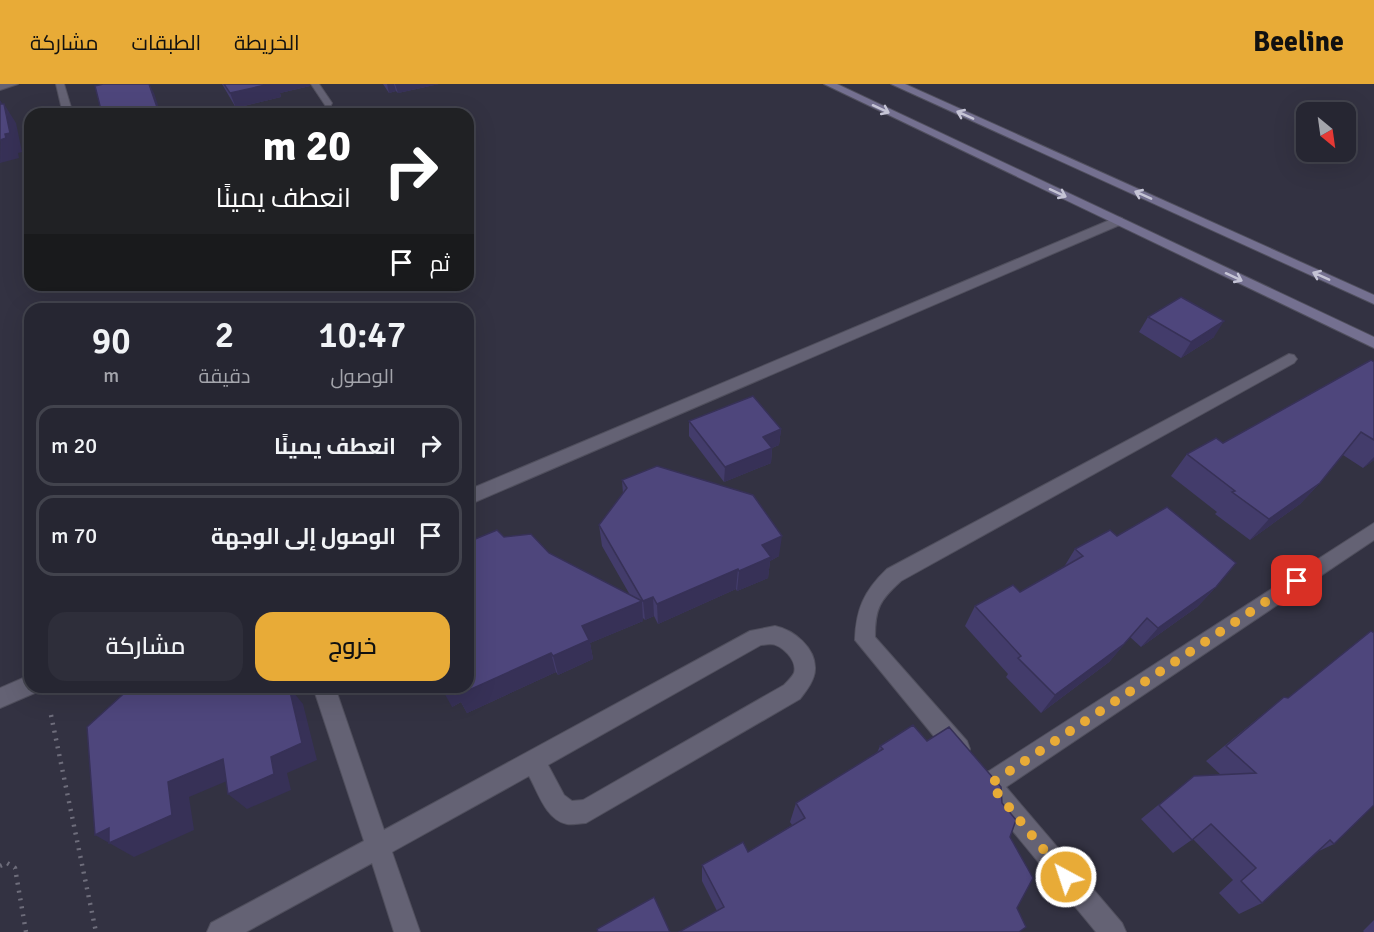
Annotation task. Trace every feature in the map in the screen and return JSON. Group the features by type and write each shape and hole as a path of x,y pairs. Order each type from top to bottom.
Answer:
{"street":[{"path":"0,87 13,84"},
{"path":"829,84 1374,343"},
{"path":"896,84 1374,300"},
{"path":"474,495 1117,221"},
{"path":"1113,932 990,784 865,640 865,610 877,591 894,575 1289,359"},
{"path":"990,784 1374,530"},
{"path":"220,932 378,848 533,760 757,637 778,634 787,638 805,661 806,670 803,680 792,692 586,811 568,813 556,803 533,760"},
{"path":"0,698 24,688"},
{"path":"326,693 407,932"}],"lane":[{"path":"60,84 66,108"},
{"path":"315,84 328,103"}],"path":[{"path":"51,715 96,932"},
{"path":"0,866 7,863 15,868 26,932"}],"building":[{"path":"149,84 157,108 100,108 95,86"},
{"path":"224,84 270,84 230,93"},
{"path":"0,101 4,104 10,133 5,134 6,138 0,140"},
{"path":"1181,297 1224,321 1191,342 1148,317"},
{"path":"1371,360 1374,362 1374,440 1361,432 1320,483 1269,519 1232,492 1235,491 1187,454 1216,438 1223,443"},
{"path":"753,396 781,429 763,437 772,448 725,467 689,421"},
{"path":"657,466 753,495 782,536 762,545 771,557 657,604 653,597 643,601 599,525 627,488 622,480"},
{"path":"1167,507 1236,563 1216,587 1158,628 1147,618 1124,644 1055,695 1018,658 1021,656 975,606 1013,585 1020,592 1083,556 1075,549 1110,530 1117,536"},
{"path":"497,530 504,537 531,534 549,553 642,601 582,626 589,640 553,656 551,653 474,688 474,540"},
{"path":"1371,631 1374,633 1374,805 1334,844 1330,840 1262,903 1241,881 1256,868 1211,824 1192,840 1159,805 1194,776 1256,773 1226,746 1284,697 1288,698"},
{"path":"124,693 290,693 302,743 271,757 274,774 228,794 223,759 168,782 172,815 109,843 109,828 95,835 87,727"},
{"path":"913,725 927,741 949,727 1001,787 1002,803 1016,820 1010,837 1033,878 1017,908 1026,927 1019,932 679,932 724,907 702,865 743,842 748,852 805,818 796,803 883,749 880,746"},
{"path":"654,897 670,932 598,932 597,929"}],"route":[{"path":"1066,877 990,784 1297,581"}]}
